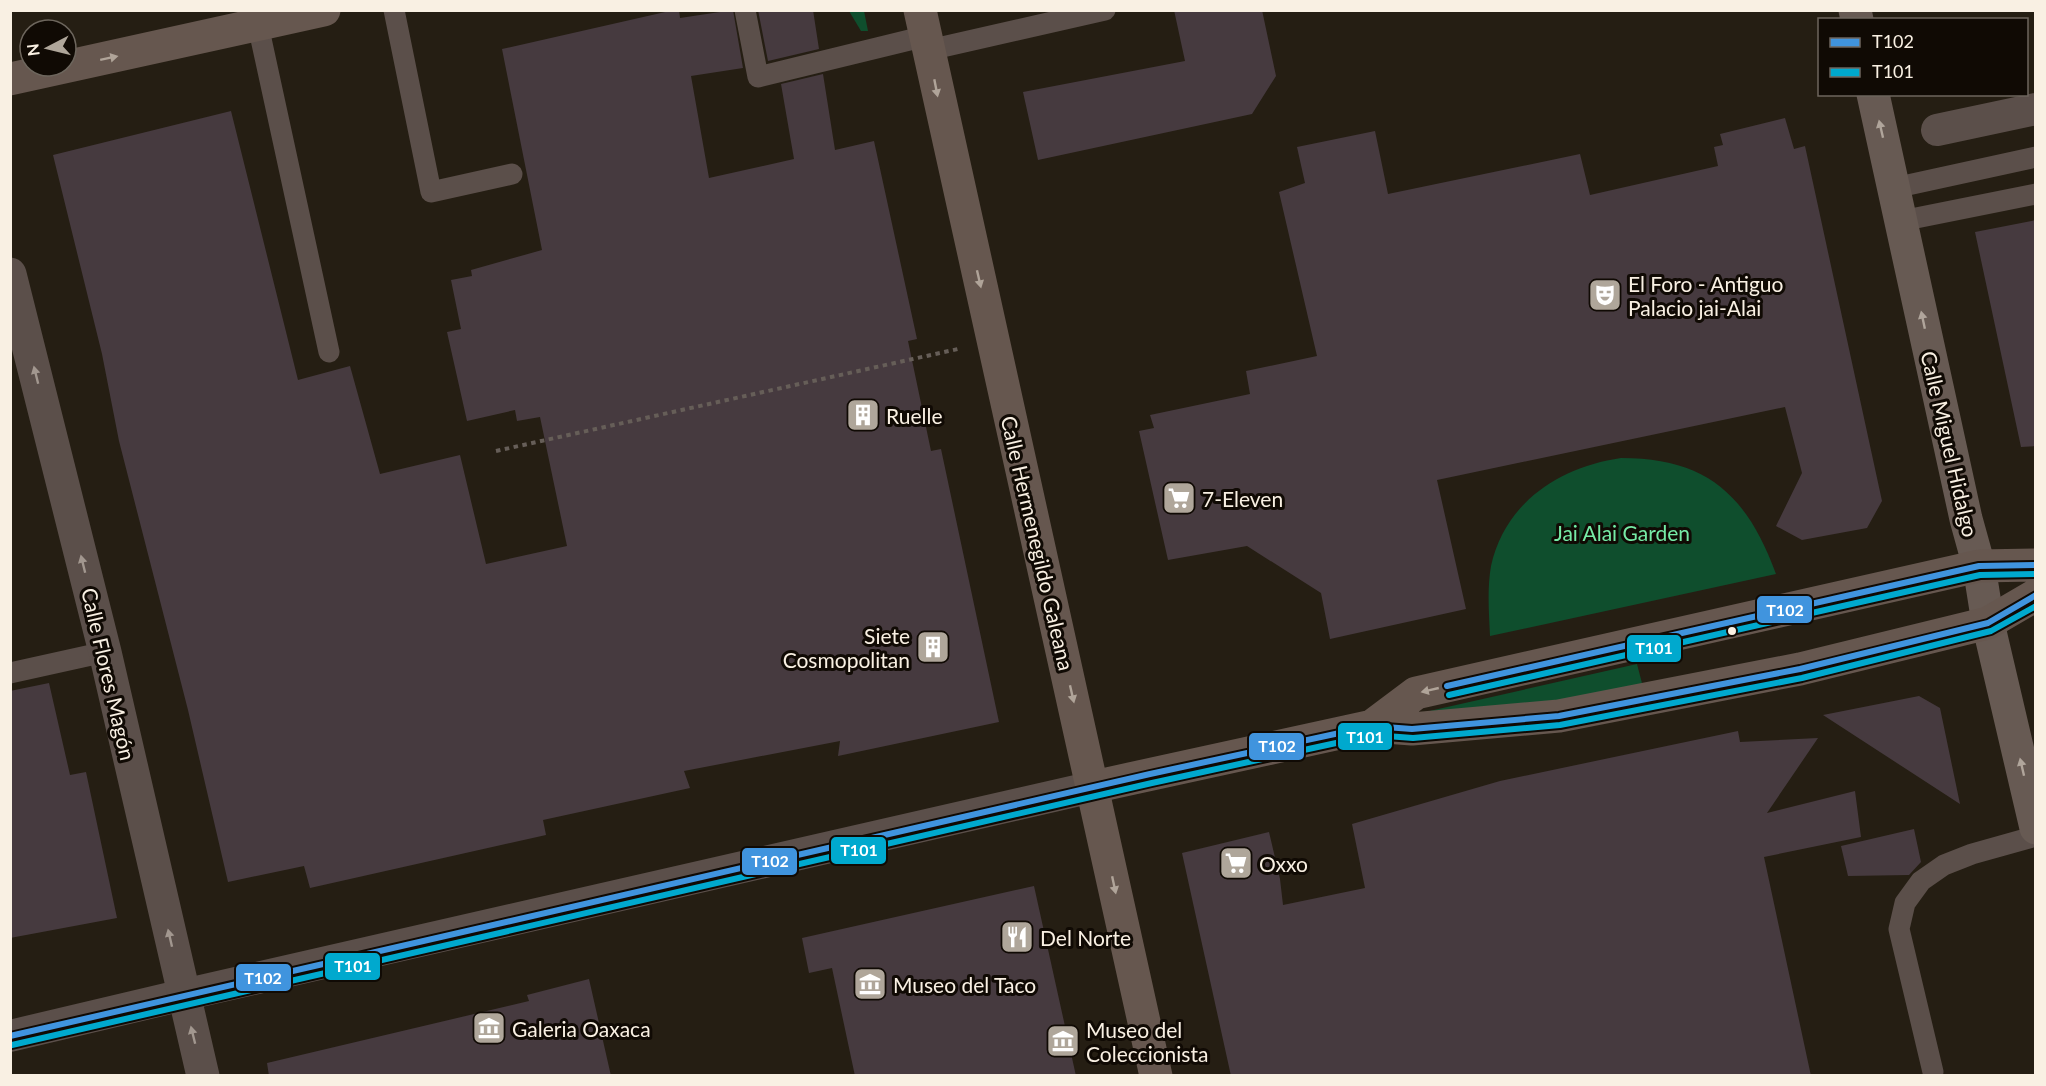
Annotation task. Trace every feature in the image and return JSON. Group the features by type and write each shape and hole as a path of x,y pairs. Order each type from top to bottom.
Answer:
{"main road":[{"path":"10,79 324,10"},
{"name":"Calle Hermenegildo Galeana","path":"925,32 1156,1076"},
{"name":"Calle Miguel Hidalgo","path":"1873,96 1966,519 1979,566 1988,623 2036,828"},
{"path":"1372,726 1416,693 1979,566 2036,565"},
{"path":"1093,787 1372,726 1412,729 1559,716 1800,669 1988,623 2036,595"}],"street":[{"path":"1936,130 2036,109"},
{"name":"Calle Flores Magón","path":"10,274 105,652 203,1076"},
{"path":"10,1036 1093,787"}],"lane":[{"path":"394,10 431,192 512,174"},
{"path":"745,10 758,76 925,32 1105,10"},
{"path":"258,25 329,352"},
{"path":"1894,188 2036,157"},
{"path":"1901,220 2036,194"},
{"path":"10,673 105,652"},
{"path":"1933,1072 1899,929 1905,903 1921,881 1944,865 1972,854 2036,836"}],"path":[{"path":"495,451 993,342"}],"green space":[{"path":"849,11 864,11 868,31 861,31"},
{"name":"Jai Alai Garden","path":"1621,458 1677,465 1700,474 1720,486 1752,523 1765,546 1776,574 1490,636 1491,566 1498,543 1509,523 1538,491 1557,479 1598,463"},
{"path":"1637,664 1643,687 1606,696 1425,712"}],"building":[{"path":"679,10 680,18 733,10 743,68 691,76 709,178 794,159 781,84 823,74 835,150 874,141 917,339 908,341 931,451 941,449 999,722 838,756 840,741 684,771 690,788 543,820 546,835 310,888 304,866 228,882 188,710 119,441 102,354 53,155 231,111 298,380 350,366 380,474 460,455 486,564 567,546 540,417 517,421 515,410 467,421 447,332 461,329 451,280 472,276 471,270 542,250 502,49"},
{"path":"758,10 813,10 819,49 768,61"},
{"path":"1174,10 1262,10 1276,76 1252,114 1038,160 1023,92 1185,61"},
{"path":"1785,118 1794,149 1805,146 1882,501 1867,528 1802,540 1776,526 1802,473 1785,407 1437,480 1466,609 1330,639 1321,593 1247,546 1168,560 1139,431 1154,428 1150,415 1250,394 1246,371 1317,356 1279,192 1305,183 1297,147 1375,131 1388,194 1580,154 1590,195 1718,166 1714,147 1723,145 1720,134"},
{"path":"2036,220 2036,446 2021,447 1975,232"},
{"path":"49,683 70,775 86,772 117,918 10,938 10,691"},
{"path":"1919,696 1940,708 1960,804 1823,715"},
{"path":"1738,731 1740,742 1818,738 1767,813 1855,791 1861,837 1764,857 1811,1076 1231,1076 1182,853 1269,832 1280,879 1283,905 1365,888 1352,824 1500,781"},
{"path":"1914,829 1921,862 1909,875 1848,876 1841,846"},
{"path":"1034,886 1076,1076 855,1076 832,968 809,973 802,938"},
{"path":"589,979 611,1076 269,1076 267,1063 529,1001 527,995"}],"transit line":[{"name":"T102","path":"1447,686 1979,566 2036,565"},
{"name":"T101","path":"1449,695 1980,575 2036,574"},
{"name":"T102","path":"10,1036 1150,774 1372,726 1412,729 1559,716 1800,669 1988,623 2036,595"},
{"name":"T101","path":"12,1045 1152,783 1373,735 1413,738 1560,725 1802,678 1991,631 2036,606"}],"place":[{"name":"El Foro - Antiguo Palacio jai-Alai","path":"1605,295"},
{"name":"Ruelle","path":"863,415"},
{"name":"7-Eleven","path":"1179,498"},
{"name":"Siete Cosmopolitan","path":"933,647"},
{"name":"Oxxo","path":"1236,863"},
{"name":"Del Norte","path":"1017,937"},
{"name":"Museo del Taco","path":"870,984"},
{"name":"Galeria Oaxaca","path":"489,1028"},
{"name":"Museo del Coleccionista","path":"1063,1041"}]}
